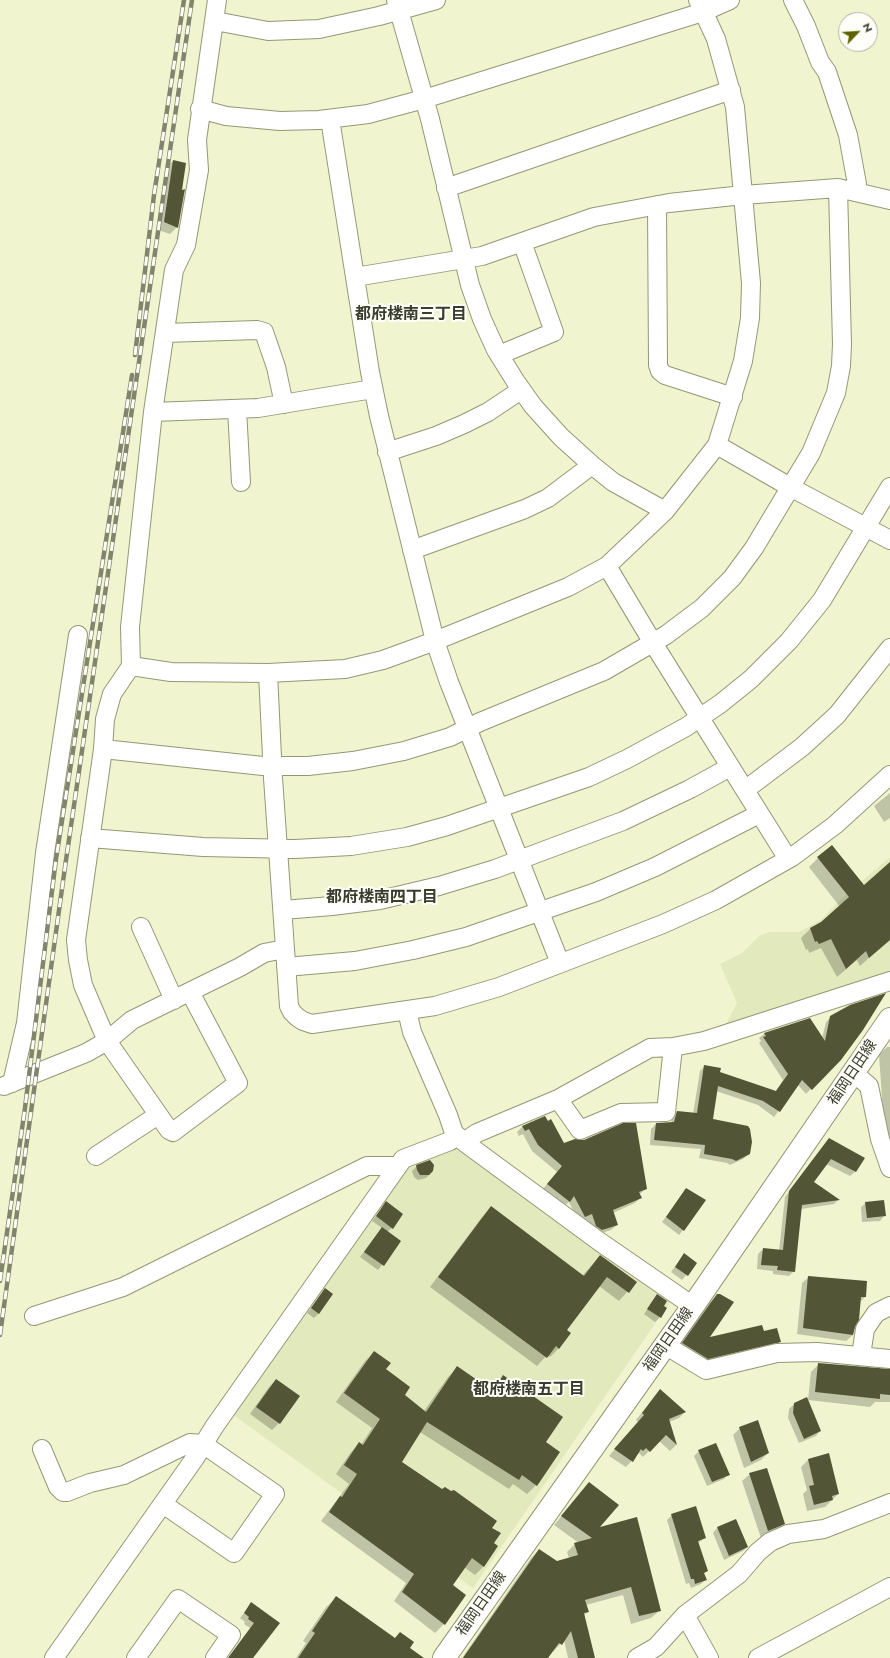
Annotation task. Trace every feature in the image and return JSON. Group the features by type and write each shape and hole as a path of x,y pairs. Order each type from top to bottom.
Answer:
{"main road":[{"name":"福岡日田線","path":"444,1658 693,1306 890,1019"}],"street":[{"path":"190,992 238,1083 173,1132 169,1130 106,1041 83,985 76,940 103,749 105,719 112,694 131,666 130,627 153,412 174,270 186,245 199,170 197,140 200,109 215,21 217,0"},
{"path":"215,21 268,31 319,29 344,25 398,5 436,0"},
{"path":"200,109 226,116 280,121 330,119 368,114 424,99 700,6 730,0"},
{"path":"792,0 806,26 820,62 827,72 848,135 857,184 856,192"},
{"path":"398,5 424,99 470,285 482,319 499,355 533,406 561,437 613,482 665,511"},
{"path":"131,666 171,672 268,673 345,669 382,660 435,641 568,587 607,566 665,511 717,445 743,361 750,318 751,283 735,107 716,39 700,6"},
{"path":"446,188 731,90"},
{"path":"330,119 373,389 435,641 467,729 560,964"},
{"path":"103,749 273,766 308,766 353,761 411,749 450,737 480,722 604,671 666,635 702,608 732,578 754,548 811,453 836,393 841,366 842,344 838,188"},
{"path":"355,278 482,256 594,217 656,205 743,195 838,188 890,200"},
{"path":"656,205 658,365 660,371 665,375 733,397"},
{"path":"499,355 554,332 522,242"},
{"path":"165,333 257,330 264,332 276,367 284,404"},
{"path":"153,412 258,408 373,389"},
{"path":"388,452 436,436 464,424 488,412 521,390"},
{"path":"237,409 240,482"},
{"path":"717,445 790,487 890,540"},
{"path":"412,550 548,498 566,486 592,465"},
{"path":"90,838 203,847 295,849 351,846 407,837 447,826 589,777 627,759 700,718 751,679 789,641 822,600 890,488"},
{"path":"607,566 653,643 788,859"},
{"path":"6,1085 26,1023 45,853 78,635"},
{"path":"745,790 802,747 837,715 890,648"},
{"path":"268,673 289,1006 292,1012 303,1021 312,1024 435,1006 499,987 663,924 716,900 788,859 835,825 890,775"},
{"path":"283,910 380,900 439,886 519,860 623,821 690,789 730,767"},
{"path":"286,967 355,961 413,950 466,937 596,892 655,867 759,814"},
{"path":"142,927 174,1000"},
{"path":"6,1085 86,1053 106,1041 132,1020 190,992 264,953 285,949"},
{"path":"54,1658 403,1159 450,1141 461,1139 477,1133 558,1099 650,1048 673,1047 704,1041 890,981"},
{"path":"406,1011 412,1032 448,1115 454,1133 600,1242 693,1306"},
{"path":"558,1099 580,1130 621,1113 666,1112 673,1047"},
{"path":"854,1073 868,1086 880,1139 890,1168"},
{"path":"96,1156 158,1115"},
{"path":"34,1316 123,1286 367,1166 398,1166"},
{"path":"861,1356 865,1329 876,1313 890,1306"},
{"path":"665,1345 706,1370 777,1353 817,1352 890,1359"},
{"path":"42,1450 58,1488 63,1492 67,1492 90,1483 124,1475 190,1443 203,1444 275,1494 234,1553 163,1504"},
{"path":"637,1658 656,1647 685,1615 739,1574 758,1552 770,1542 788,1534 824,1529 890,1503"},
{"path":"758,1658 890,1587"},
{"path":"136,1658 178,1599 231,1635 215,1658"},
{"path":"685,1615 709,1658"}],"shaded area":[{"path":"890,857 890,979 722,1032 737,1003 720,964 742,953 759,936 770,932 799,932 821,920 839,901"},
{"path":"455,1144 672,1299 473,1588 232,1414 409,1161"}],"building":[{"path":"173,160 186,163 182,190 185,189 178,228 164,222"},
{"path":"832,845 864,885 890,862 890,940 869,958 866,951 846,969 831,939 819,944 817,941 815,942 810,928 821,922 849,897 817,857"},
{"path":"886,993 863,1030 841,1060 812,1090 802,1080 780,1112 763,1101 718,1086 713,1119 748,1126 750,1129 752,1142 750,1154 736,1161 704,1154 705,1145 654,1140 656,1123 674,1122 677,1111 697,1113 704,1065 721,1068 720,1072 776,1091 788,1074 763,1037 766,1036 764,1033 810,1018 825,1041 830,1016 850,1005"},
{"path":"545,1116 548,1121 551,1119 564,1143 575,1139 584,1140 623,1123 636,1123 647,1189 639,1192 642,1198 613,1210 618,1225 602,1230 596,1226 592,1214 585,1217 574,1196 570,1202 547,1184 562,1166 538,1145 529,1129 525,1131 522,1126"},
{"path":"829,1138 865,1158 856,1172 831,1159 814,1182 840,1200 802,1205 795,1272 777,1270 778,1266 761,1265 763,1248 783,1250 789,1191"},
{"path":"430,1160 434,1165 433,1171 429,1175 420,1175 416,1165"},
{"path":"686,1188 706,1200 684,1231 666,1217"},
{"path":"884,1200 886,1216 867,1218 865,1202"},
{"path":"386,1201 403,1214 393,1229 376,1216"},
{"path":"491,1206 584,1276 600,1255 637,1282 629,1293 607,1277 567,1330 571,1333 559,1349 556,1346 547,1358 438,1277"},
{"path":"382,1227 401,1241 384,1266 364,1252"},
{"path":"684,1253 697,1263 688,1276 675,1267"},
{"path":"808,1276 867,1281 866,1297 861,1297 859,1320 853,1335 803,1328"},
{"path":"325,1288 333,1294 319,1314 311,1308"},
{"path":"657,1294 667,1301 664,1306 667,1308 661,1318 647,1309"},
{"path":"717,1294 720,1294 734,1302 710,1337 762,1325 764,1331 777,1328 781,1342 708,1359 682,1343"},
{"path":"374,1351 391,1363 386,1369 410,1387 405,1395 426,1412 457,1366 493,1391 503,1375 563,1417 546,1442 560,1452 537,1486 522,1475 519,1480 427,1422 402,1462 442,1489 445,1487 451,1491 454,1490 497,1521 492,1528 501,1533 494,1543 498,1546 484,1567 472,1558 453,1585 466,1595 445,1625 402,1592 414,1574 329,1512 340,1496 342,1497 357,1474 344,1465 359,1442 363,1445 380,1419 344,1393"},
{"path":"818,1363 890,1369 890,1395 880,1394 880,1399 815,1392"},
{"path":"276,1379 300,1396 280,1424 256,1407"},
{"path":"660,1389 686,1412 669,1419 677,1445 666,1435 650,1452 646,1448 643,1451 641,1449 633,1462 614,1449 644,1415 642,1413"},
{"path":"807,1397 821,1431 804,1439 793,1413 794,1403"},
{"path":"758,1420 769,1453 751,1462 739,1427"},
{"path":"716,1443 730,1475 712,1482 698,1450"},
{"path":"829,1453 839,1494 832,1496 833,1500 814,1505 809,1486 814,1485 808,1459"},
{"path":"767,1468 785,1524 768,1531 749,1473"},
{"path":"589,1482 619,1505 600,1527 637,1517 661,1611 639,1616 631,1587 585,1600 589,1612 584,1613 595,1658 578,1658 571,1631 562,1645 559,1643 548,1658 463,1658 539,1549 557,1561 578,1555 574,1543 592,1538 561,1516"},
{"path":"696,1506 706,1538 698,1541 708,1571 704,1573 707,1580 695,1584 694,1579 691,1579 671,1514"},
{"path":"736,1519 748,1547 729,1556 717,1527"},
{"path":"336,1596 395,1638 400,1632 414,1642 410,1648 424,1658 298,1658 315,1633 312,1631"},
{"path":"251,1602 280,1623 253,1658 228,1658 254,1623 248,1619 249,1617 244,1613"}],"railway":[{"path":"135,355 154,195 184,0"},
{"path":"0,1335 66,860 192,0"},
{"path":"0,1281 25,1108 56,859 132,375"}],"district":[{"name":"都府楼南三丁目","path":"411,315"},
{"name":"都府楼南四丁目","path":"382,898"},
{"name":"都府楼南五丁目","path":"529,1390"}]}
